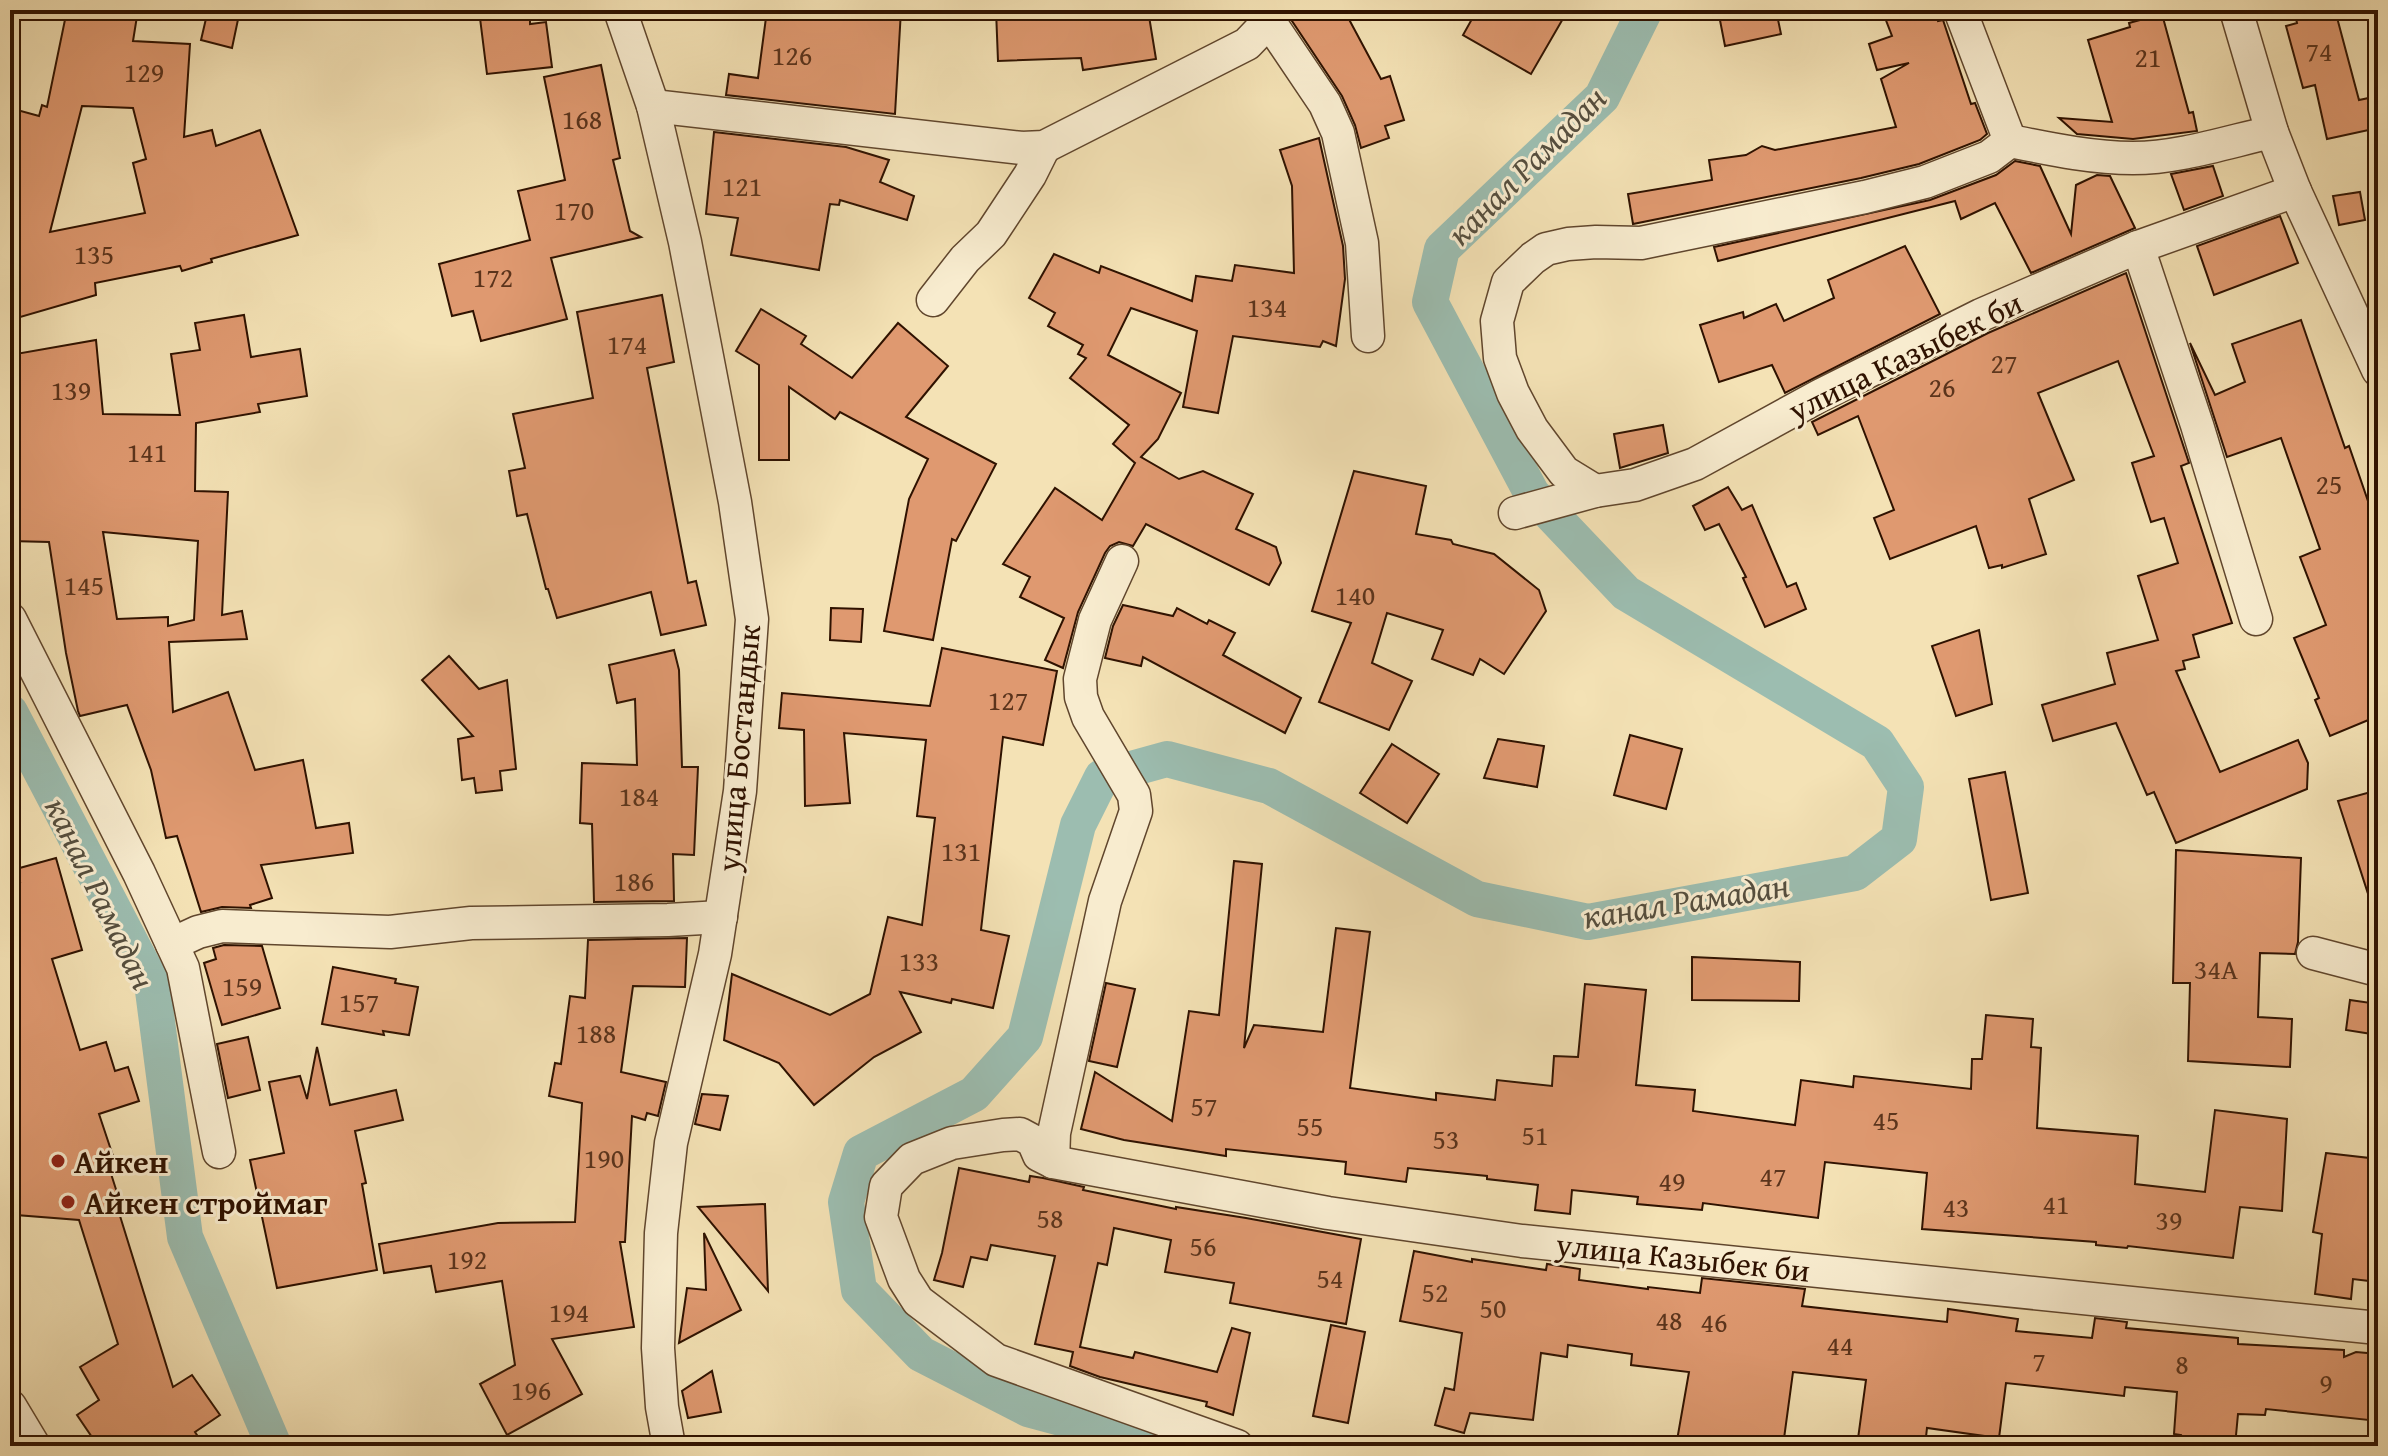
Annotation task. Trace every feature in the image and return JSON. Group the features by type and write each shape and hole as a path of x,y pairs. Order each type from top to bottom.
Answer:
{"street":[{"name":"улица Бостандык","path":"620,10 653,106 688,257 735,502 752,619 740,791 715,954 671,1143 661,1233 658,1348 662,1407 669,1446"},
{"path":"1960,10 2010,141"},
{"path":"2236,10 2272,132 2295,191 2378,370"},
{"path":"653,106 1022,148 1044,147 1247,44 1271,16 1325,104 1338,133 1362,243 1368,336"},
{"path":"1595,491 1564,472 1532,429 1513,393 1500,358 1497,321 1508,282 1546,249 1596,242 1641,243 1865,197 1925,182 1989,157 2010,141 2062,151 2133,158 2179,152 2272,132"},
{"path":"933,300 965,259 991,234 1030,175 1044,147"},
{"name":"улица Казыбек би","path":"1515,513 1595,491 1635,485 1695,464 1821,395 1981,315 2138,247 2295,191"},
{"path":"2138,247 2197,425 2256,619"},
{"path":"1122,561 1095,620 1080,679 1081,697 1088,717 1134,795 1136,811 1105,901 1054,1133 1053,1162 1039,1155 1033,1141 1020,1134 952,1143 912,1159 886,1186 881,1217 904,1279 918,1301 996,1360 1237,1446"},
{"path":"10,619 139,873 183,968 219,1152"},
{"path":"172,944 198,932 222,926 390,932 471,923 721,917"},
{"path":"2313,953 2378,970"},
{"name":"улица Казыбек би","path":"1053,1162 1328,1213 1522,1241 2378,1328"},
{"path":"10,1406 34,1446"}],"building":[{"path":"67,10 138,10 133,41 190,44 184,137 212,130 216,146 260,130 298,235 211,259 212,262 182,271 180,266 95,283 96,295 10,320 10,108 39,116 42,105 47,107","holes":["82,106 133,108 146,159 133,163 145,213 50,232"]},
{"path":"208,10 240,10 232,48 201,40"},
{"path":"479,10 530,10 530,24 546,22 552,67 487,74"},
{"path":"767,10 853,17 853,10 901,10 895,114 726,95 729,74 758,78"},
{"path":"996,10 1148,10 1156,59 1083,70 1081,58 998,61"},
{"path":"1292,10 1344,10 1381,79 1390,76 1404,120 1385,126 1389,138 1361,148 1342,96 1290,18"},
{"path":"1477,10 1568,10 1531,74 1463,35"},
{"path":"1718,10 1776,10 1781,34 1725,46"},
{"path":"1882,10 1934,10 1938,21 1943,20 1971,104 1975,103 1987,134 1980,140 1919,164 1633,224 1628,194 1712,180 1709,160 1746,155 1762,146 1775,150 1896,127 1881,79 1909,63 1877,70 1869,44 1892,36"},
{"path":"2294,10 2335,10 2359,100 2378,96 2378,128 2327,139 2315,85 2303,88 2286,26 2297,23"},
{"path":"2162,14 2189,113 2193,112 2197,131 2133,139 2077,134 2059,118 2112,122 2088,40 2130,27 2129,23"},
{"path":"601,65 620,158 613,160 630,231 641,237 551,258 567,319 481,341 473,311 452,316 439,264 530,240 518,191 565,180 544,77"},
{"path":"714,132 846,147 889,160 880,182 914,196 907,220 840,200 839,205 830,204 819,270 731,255 738,218 706,214"},
{"path":"1319,138 1343,246 1345,279 1336,346 1323,341 1320,347 1233,336 1218,413 1183,407 1197,331 1131,308 1108,355 1181,393 1158,439 1141,457 1179,479 1203,471 1253,494 1236,529 1276,547 1281,563 1269,585 1146,524 1133,546 1119,542 1110,546 1105,553 1078,612 1063,668 1045,660 1064,618 1020,597 1030,577 1003,564 1055,488 1102,520 1135,463 1113,444 1129,425 1070,378 1086,358 1078,354 1083,345 1048,326 1055,313 1029,298 1054,254 1099,273 1101,266 1192,301 1196,276 1232,281 1235,265 1294,273 1292,186 1280,150"},
{"path":"2015,161 2040,166 2071,234 2076,185 2097,175 2110,176 2135,228 2031,273 1995,203 1961,219 1955,201 1718,261 1714,247 1930,200 1996,175"},
{"path":"2213,166 2223,196 2184,210 2171,174"},
{"path":"2360,192 2365,220 2339,225 2333,196"},
{"path":"2280,216 2298,263 2214,295 2197,246"},
{"path":"1905,246 1940,314 1785,393 1772,365 1719,382 1700,325 1743,312 1744,318 1776,304 1784,321 1834,298 1828,280"},
{"path":"2126,273 2189,463 2181,466 2232,623 2193,635 2199,657 2183,661 2185,669 2176,671 2220,772 2298,740 2308,763 2307,789 2176,843 2154,792 2147,795 2116,723 2053,741 2042,705 2115,684 2107,653 2158,640 2138,576 2178,563 2164,518 2151,522 2132,463 2154,456 2118,361 2038,393 2074,480 2029,499 2046,554 2002,568 2002,565 1989,568 1976,526 1890,559 1874,518 1894,510 1858,416 1818,435 1812,422 1988,333"},
{"path":"662,295 674,362 647,368 688,583 696,581 706,625 661,635 651,592 557,618 546,589 527,514 517,516 509,471 525,468 513,414 593,398 577,312"},
{"path":"761,309 806,336 801,344 852,378 898,323 948,366 906,417 996,464 956,541 952,539 933,640 884,631 909,499 928,459 840,412 835,419 789,387 789,460 759,460 759,365 736,351"},
{"path":"244,315 251,357 300,349 307,396 258,404 260,412 196,423 195,491 228,492 222,615 242,611 247,639 169,642 173,712 228,692 255,770 303,760 316,828 349,823 353,853 261,865 272,898 250,905 251,908 222,907 201,912 177,836 166,838 151,770 127,705 80,716 66,653 49,542 10,541 10,355 96,340 103,414 180,415 171,354 200,350 195,323","holes":["103,532 198,541 194,620 168,626 168,617 117,619"]},
{"path":"2301,320 2345,448 2349,446 2378,530 2378,716 2330,736 2315,700 2319,698 2294,638 2326,625 2300,557 2320,549 2281,438 2227,457 2190,343 2215,395 2245,382 2232,344"},
{"path":"1663,425 1668,453 1620,468 1614,434"},
{"path":"1354,471 1426,486 1416,534 1451,540 1453,544 1494,554 1539,590 1546,611 1504,674 1480,659 1473,675 1432,659 1443,630 1387,613 1372,663 1412,681 1389,730 1319,702 1351,623 1312,611"},
{"path":"1728,487 1742,510 1752,505 1787,587 1796,583 1806,609 1765,627 1743,578 1746,577 1719,524 1705,530 1693,506"},
{"path":"1123,605 1173,616 1177,608 1207,624 1209,620 1235,633 1223,655 1301,698 1285,733 1143,657 1141,666 1105,658 1113,626"},
{"path":"831,608 863,609 861,642 830,640"},
{"path":"1979,630 1992,704 1956,716 1932,646"},
{"path":"942,648 1057,671 1043,745 1003,737 981,930 1009,936 993,1008 900,992 921,1032 874,1057 814,1105 779,1063 724,1040 732,974 830,1015 870,994 888,917 922,925 935,818 917,816 926,740 844,733 850,803 805,806 804,730 779,728 782,693 930,706"},
{"path":"674,650 679,670 682,767 698,767 694,855 673,854 674,901 594,902 592,824 580,823 582,763 637,765 635,699 617,703 609,665"},
{"path":"449,656 479,689 507,680 516,769 500,771 502,790 476,793 474,778 462,780 458,739 473,736 422,680"},
{"path":"1630,735 1682,749 1666,809 1614,795"},
{"path":"1498,739 1544,746 1537,787 1484,778"},
{"path":"1392,744 1439,774 1407,823 1360,793"},
{"path":"2005,772 2028,893 1991,900 1969,779"},
{"path":"2378,790 2378,905 2372,906 2338,801"},
{"path":"2176,850 2301,858 2295,954 2260,953 2258,1017 2292,1019 2290,1067 2188,1061 2190,983 2173,983"},
{"path":"56,858 82,950 52,959 80,1050 106,1042 115,1071 128,1067 139,1101 99,1114 113,1156 106,1158 120,1202 116,1203 173,1387 192,1375 220,1415 195,1432 204,1446 98,1446 77,1415 99,1400 80,1367 118,1344 79,1220 16,1215 10,1199 10,885 20,882 16,869"},
{"path":"1234,861 1262,864 1244,1048 1254,1025 1323,1032 1336,928 1370,932 1350,1088 1436,1100 1436,1093 1495,1100 1497,1080 1552,1086 1554,1056 1578,1057 1585,984 1646,990 1636,1085 1695,1090 1693,1111 1795,1125 1801,1080 1853,1087 1854,1076 1971,1089 1972,1059 1982,1059 1986,1015 2033,1019 2031,1047 2041,1048 2037,1128 2138,1136 2135,1184 2205,1192 2215,1110 2287,1119 2282,1211 2240,1207 2233,1258 2096,1245 2096,1242 1922,1229 1927,1173 1825,1162 1818,1218 1703,1203 1702,1210 1637,1204 1638,1197 1572,1190 1570,1214 1535,1210 1538,1185 1487,1179 1487,1176 1408,1168 1406,1182 1345,1174 1346,1162 1226,1149 1226,1156 1124,1140 1081,1129 1095,1072 1172,1121 1189,1011 1219,1015"},
{"path":"687,938 685,987 633,986 621,1072 666,1082 658,1116 647,1113 645,1120 632,1116 625,1242 620,1242 634,1327 552,1339 582,1394 507,1435 480,1384 515,1365 502,1281 436,1292 431,1266 384,1273 379,1244 498,1223 575,1222 582,1103 549,1096 555,1063 561,1064 570,996 585,998 588,940"},
{"path":"224,945 262,946 280,1008 222,1025 204,963 216,959 213,948"},
{"path":"1692,957 1800,962 1799,1001 1692,1000"},
{"path":"333,967 396,979 395,983 418,987 409,1035 383,1031 384,1035 322,1024"},
{"path":"1106,983 1135,989 1117,1067 1089,1061"},
{"path":"2350,1000 2378,1004 2378,1035 2346,1030"},
{"path":"248,1037 260,1090 228,1098 217,1044"},
{"path":"317,1047 330,1105 396,1090 403,1120 355,1131 366,1183 362,1184 377,1270 277,1288 250,1160 284,1153 269,1082 300,1076 307,1099"},
{"path":"702,1094 728,1096 720,1130 695,1124"},
{"path":"2326,1153 2378,1159 2378,1282 2353,1279 2351,1299 2315,1294 2322,1234 2313,1232"},
{"path":"959,1168 1029,1182 1030,1176 1043,1178 1084,1187 1083,1190 1176,1209 1361,1239 1346,1324 1230,1303 1234,1283 1165,1272 1171,1240 1114,1228 1107,1265 1098,1263 1080,1347 1133,1358 1135,1352 1217,1372 1232,1328 1250,1333 1233,1415 1206,1406 1207,1402 1100,1377 1070,1366 1073,1352 1035,1344 1055,1256 991,1245 987,1260 971,1257 963,1287 934,1280"},
{"path":"765,1204 768,1291 698,1207"},
{"path":"704,1233 741,1310 679,1343 687,1288 706,1290"},
{"path":"1414,1251 1472,1262 1472,1259 1546,1270 1547,1264 1580,1269 1579,1280 1648,1289 1700,1293 1702,1278 1805,1289 1802,1306 1947,1322 1948,1309 2018,1319 2016,1331 2092,1338 2095,1318 2127,1322 2126,1328 2238,1338 2238,1344 2344,1350 2344,1357 2356,1352 2378,1354 2378,1421 2266,1409 2265,1415 2238,1414 2235,1446 2180,1444 2181,1435 2174,1434 2177,1392 2125,1387 2124,1396 2006,1383 1999,1438 1927,1428 1925,1446 1857,1446 1866,1380 1793,1372 1783,1446 1676,1446 1689,1372 1631,1365 1632,1354 1568,1345 1567,1357 1541,1353 1533,1420 1470,1413 1464,1433 1435,1425 1445,1388 1454,1390 1462,1333 1400,1321"},
{"path":"1331,1325 1365,1332 1348,1423 1313,1416"},
{"path":"712,1371 721,1412 688,1418 682,1391"}],"waterway":[{"name":"канал Рамадан","path":"1165,1446 1028,1409 921,1354 859,1290 846,1202 861,1153 974,1094 1025,1037 1078,825 1102,777 1167,759 1269,786 1477,899 1588,922 1855,873 1899,839 1906,787 1877,743 1626,593 1532,494 1430,302 1442,249 1602,97 1645,10"},
{"name":"канал Рамадан","path":"10,712 152,983 185,1237 274,1446"}],"place":[{"name":"Айкен","path":"58,1161"},
{"name":"Айкен строймаг","path":"68,1202"}]}
